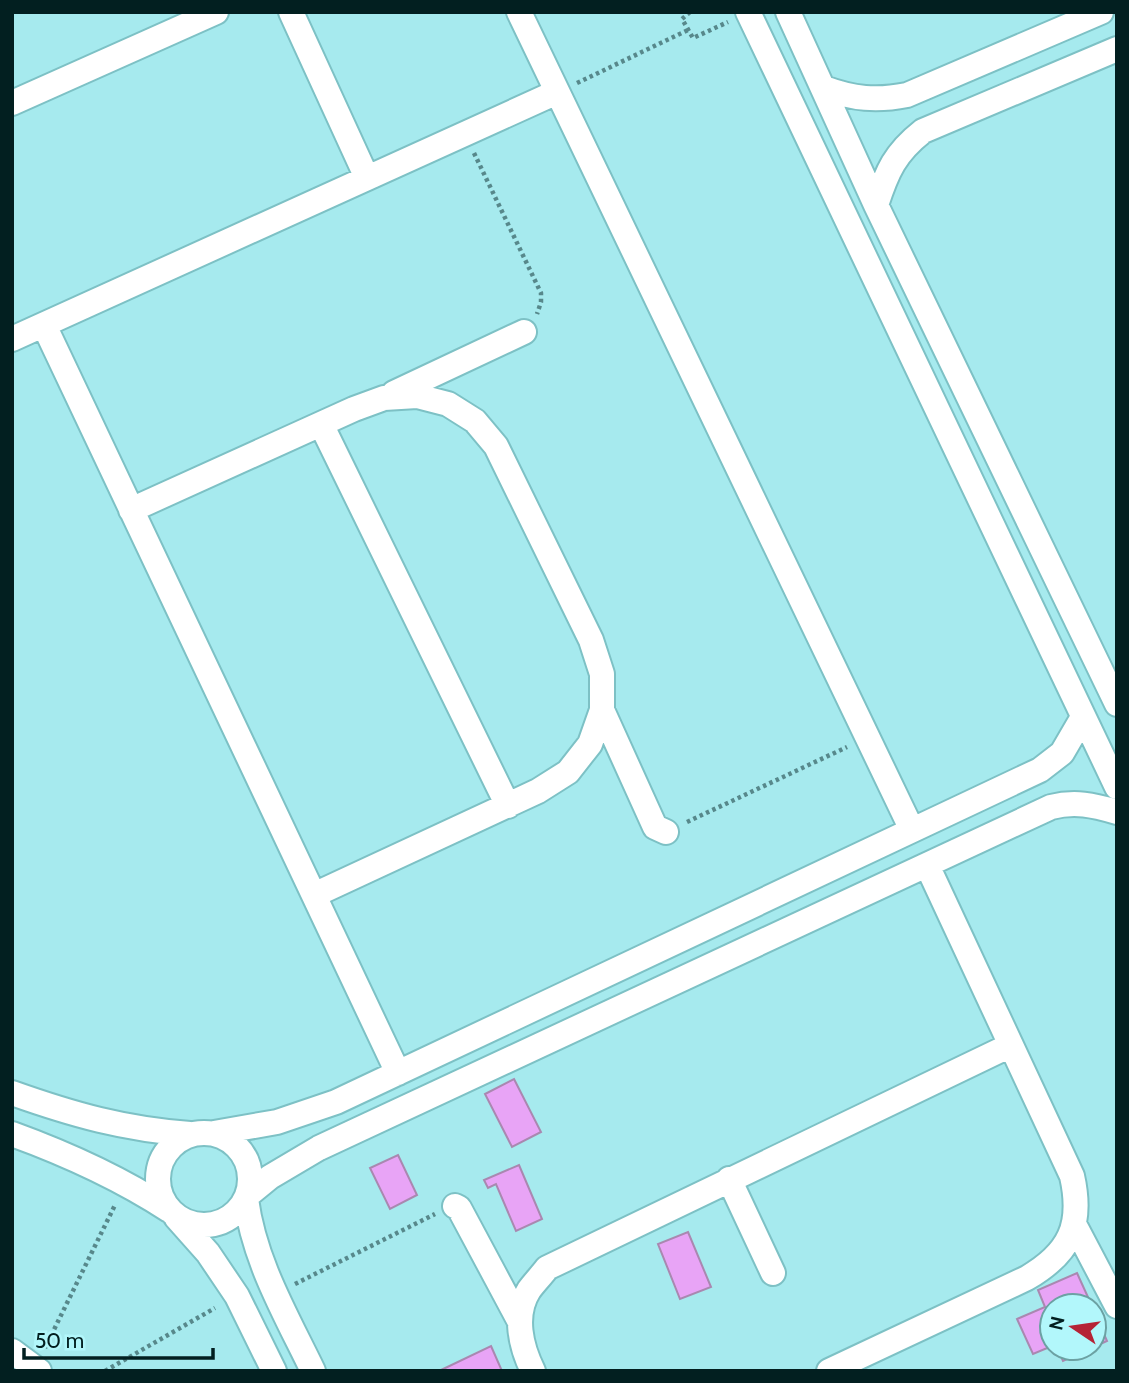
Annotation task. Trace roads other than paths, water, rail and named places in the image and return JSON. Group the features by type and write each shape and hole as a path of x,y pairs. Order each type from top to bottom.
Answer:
{"street":[{"path":"12,103 216,12"},
{"path":"291,12 367,178"},
{"path":"519,12 912,830"},
{"path":"748,12 1117,787"},
{"path":"789,12 876,205 1117,704"},
{"path":"824,88 844,96 865,99 906,95 1101,12"},
{"path":"876,205 892,162 906,144 923,131 1117,49"},
{"path":"12,339 557,92"},
{"path":"44,325 398,1073"},
{"path":"131,510 384,398 524,332"},
{"path":"314,895 508,806 568,772 590,744 602,710 602,674 591,640 496,446 475,421 447,404 417,396 384,398"},
{"path":"321,424 508,806"},
{"path":"602,710 655,827 666,832"},
{"path":"274,1371 237,1296 208,1253 161,1197 159,1167 166,1152 176,1141 307,1114 398,1073 1052,762 1071,741 1083,717"},
{"path":"247,1197 278,1172 319,1148 1051,807 1082,803 1117,812"},
{"path":"829,1371 1048,1266 1065,1247 1074,1224 1077,1200 1072,1176 928,865"},
{"path":"520,1322 527,1293 547,1268 1011,1045"},
{"path":"12,1093 100,1122 145,1130 226,1138 237,1146 245,1157 251,1182 247,1197 238,1211 226,1220 199,1225 186,1221 125,1183 87,1164 12,1135"},
{"path":"729,1180 773,1273"},
{"path":"247,1197 259,1258 313,1371"},
{"path":"454,1206 459,1209 520,1322 525,1353 533,1371"},
{"path":"1074,1224 1117,1306"},
{"path":"12,1351 37,1369"}]}
